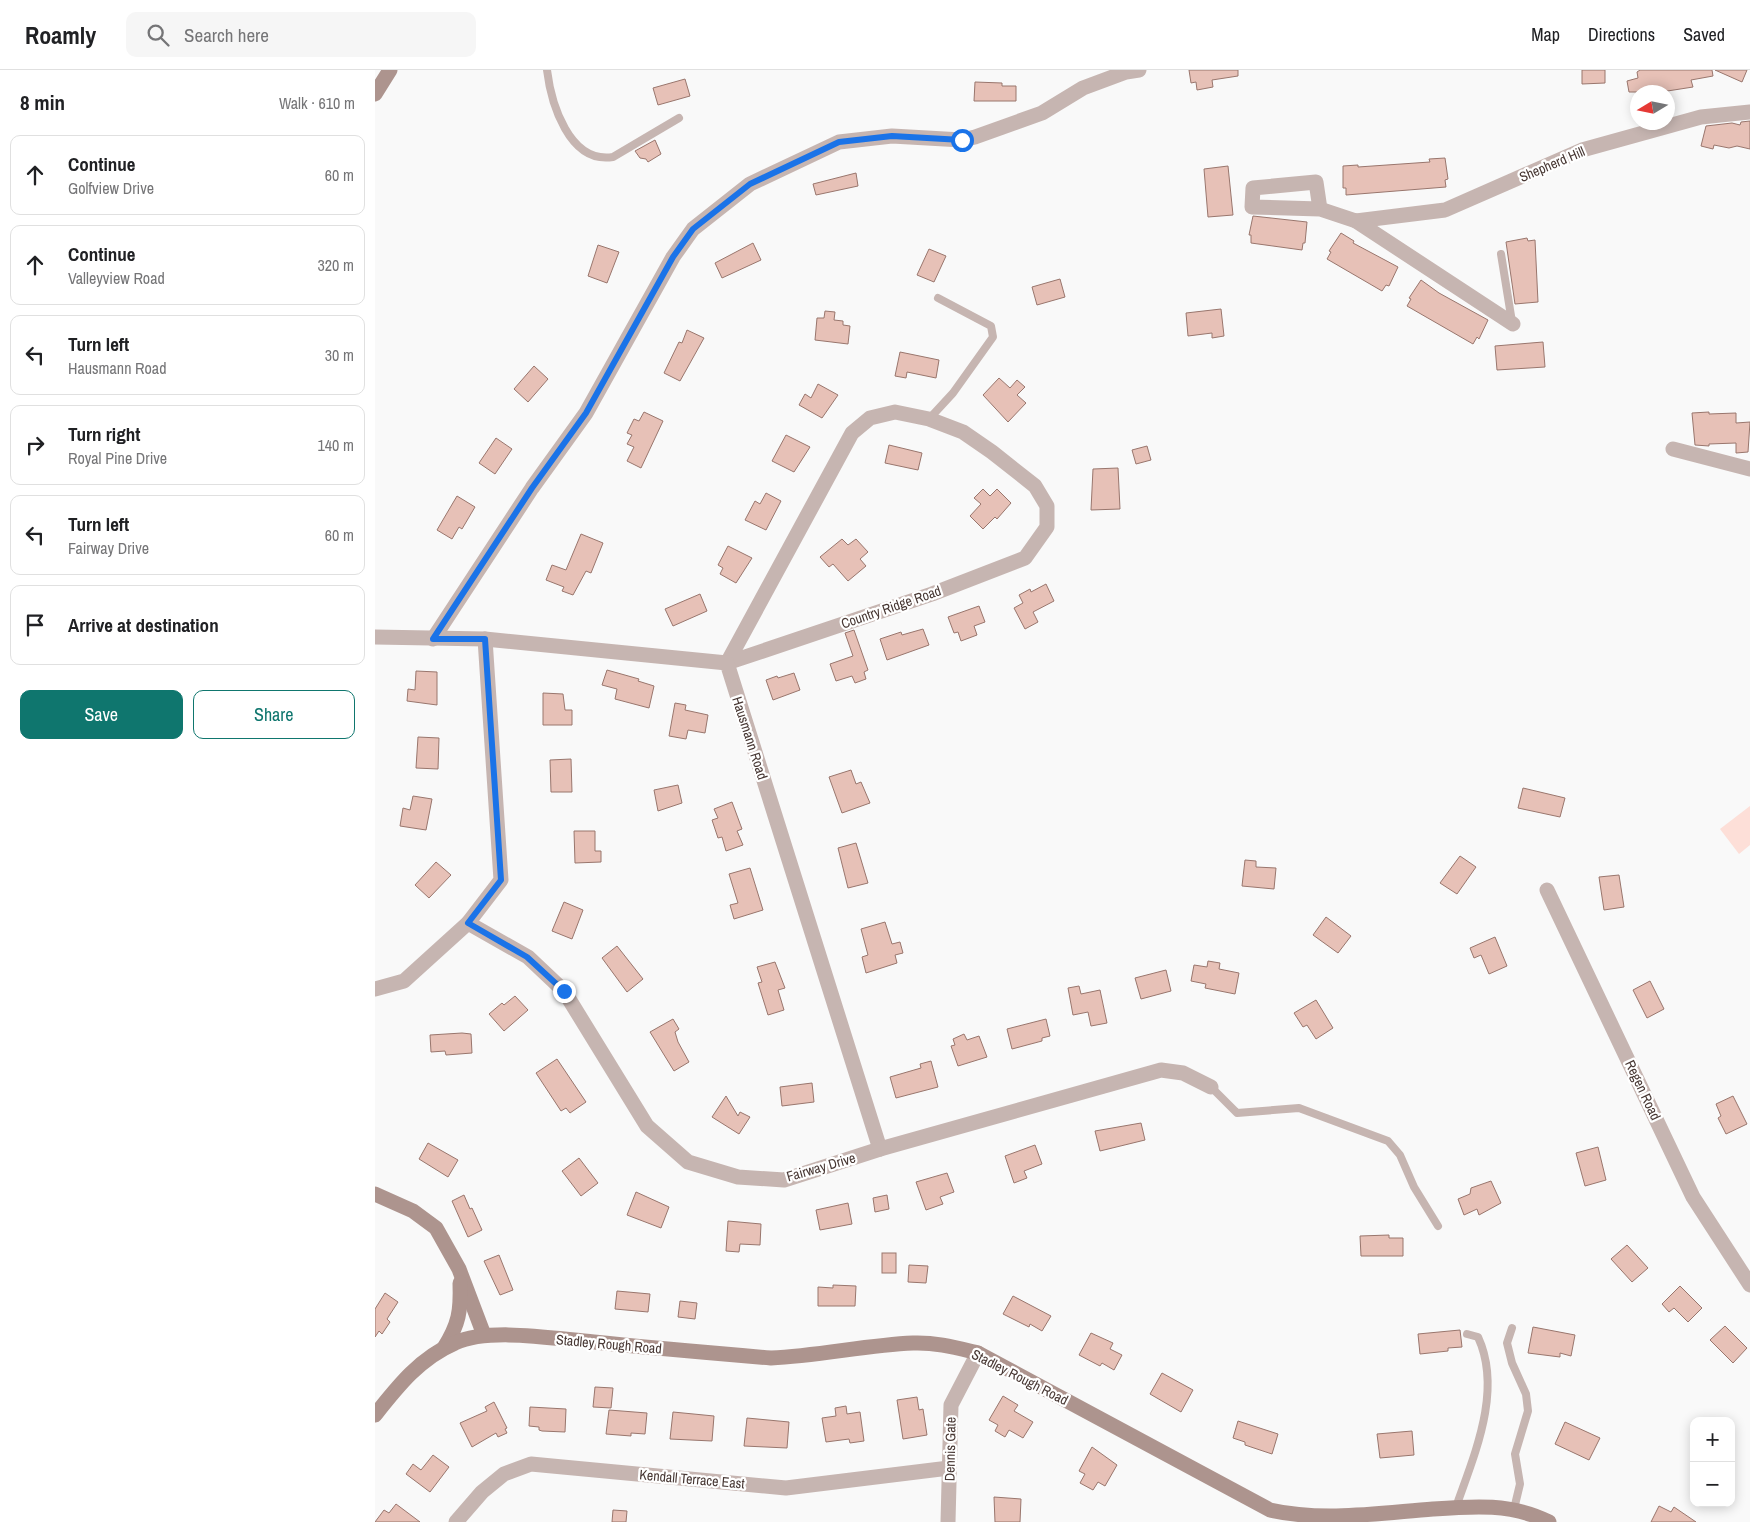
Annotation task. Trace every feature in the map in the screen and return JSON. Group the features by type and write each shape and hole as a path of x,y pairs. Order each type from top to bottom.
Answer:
{"main road":[{"path":"375,94 390,70"},
{"path":"375,1194 413,1210 435,1228 459,1269 484,1335"},
{"path":"443,1349 455,1330 461,1308 459,1269"},
{"name":"Stadley Rough Road","path":"375,1415 395,1390 426,1358 456,1342 484,1335 537,1337 771,1358 808,1357 914,1343 947,1346 978,1353 1270,1510 1316,1517 1456,1507 1513,1516 1534,1515 1549,1522"}],"street":[{"path":"433,639 532,488 586,413 673,257 693,229 750,184 839,142 892,136 962,140 975,137 1042,113 1083,88 1126,72 1139,70"},
{"name":"Shepherd Hill","path":"1356,221 1445,210 1582,150 1701,117 1750,112"},
{"name":"Shepherd Hill","path":"1320,208 1356,221 1513,324"},
{"name":"Country Ridge Road","path":"895,412 929,419 963,432 1035,486 1047,506 1047,527 1025,558 932,594 727,663 852,433 870,418 895,412"},
{"path":"1673,449 1750,469"},
{"path":"375,637 485,639 727,663"},
{"path":"375,989 404,981 468,923 501,880 485,639"},
{"name":"Hausmann Road","path":"727,663 880,1149"},
{"name":"Regen Road","path":"1547,890 1693,1196 1750,1285"},
{"name":"Fairway Drive","path":"468,923 527,957 564,991 647,1126 688,1162 738,1177 783,1180 880,1149 1161,1070 1183,1073 1211,1087"},
{"name":"Dennis Gate","path":"948,1522 951,1405 978,1353"},
{"name":"Kendall Terrace East","path":"456,1522 483,1492 504,1474 531,1464 786,1488 949,1468"}],"lane":[{"path":"547,70 549,89 558,118 574,142 592,155 603,159 613,158 679,118"},
{"path":"1501,254 1513,324"},
{"path":"929,419 953,393 993,337 991,326 938,298"},
{"path":"1211,1087 1237,1113 1299,1108 1389,1141 1400,1155 1414,1187 1438,1226"},
{"path":"1512,1328 1507,1343 1512,1363 1527,1394 1527,1410 1515,1454 1520,1484 1513,1516"},
{"path":"1456,1507 1474,1452 1488,1394 1489,1379 1485,1351 1478,1337 1467,1334"}],"shaded area":[{"path":"1750,806 1750,845 1739,854 1720,829"}],"building":[{"path":"1189,70 1238,70 1238,76 1212,80 1213,87 1197,90 1196,82 1191,83"},
{"path":"1582,70 1605,70 1605,83 1582,84"},
{"path":"1640,70 1712,70 1713,76 1691,80 1693,87 1675,90 1675,85 1630,85 1629,92 1627,81 1638,78 1637,72"},
{"path":"1715,70 1747,70 1742,82"},
{"path":"685,79 690,96 658,105 653,88"},
{"path":"975,82 1002,83 1002,86 1016,86 1016,101 974,101"},
{"path":"1750,121 1750,149 1737,146 1729,148 1714,145 1713,149 1701,146 1706,126 1732,123 1740,125 1741,122"},
{"path":"655,140 661,154 648,162 646,159 640,158 635,151"},
{"path":"1445,158 1448,179 1445,180 1446,187 1346,195 1346,188 1343,188 1343,166 1358,165 1358,167 1430,162 1429,159"},
{"path":"1228,166 1233,215 1208,217 1204,169"},
{"path":"856,173 858,186 816,195 813,184"},
{"path":"1253,216 1307,222 1305,243 1303,243 1302,250 1251,243 1251,235 1249,235"},
{"path":"1341,233 1354,241 1353,243 1398,267 1389,286 1386,285 1382,291 1327,259 1331,252 1329,251"},
{"path":"1527,238 1528,241 1535,240 1538,302 1515,304 1506,242"},
{"path":"753,243 761,260 722,278 715,263"},
{"path":"598,245 619,252 607,283 588,276"},
{"path":"929,249 946,256 934,282 917,275"},
{"path":"1060,279 1065,297 1037,305 1032,287"},
{"path":"1421,280 1439,293 1488,320 1479,339 1477,337 1473,344 1407,306 1411,299 1409,298"},
{"path":"1221,309 1224,336 1212,338 1212,333 1188,336 1186,313"},
{"path":"825,311 835,312 834,320 843,321 843,325 850,326 848,344 815,340 817,318 824,318"},
{"path":"687,330 704,338 680,381 664,373 679,342 682,343"},
{"path":"1543,342 1545,367 1497,370 1495,346"},
{"path":"900,352 939,360 936,378 907,372 906,378 895,376"},
{"path":"534,366 548,379 528,402 514,389"},
{"path":"999,378 1010,388 1017,380 1025,387 1017,395 1026,403 1008,422 983,395"},
{"path":"818,384 838,395 822,418 799,405 805,394 811,398"},
{"path":"644,412 663,421 641,468 627,461 634,447 627,444 632,435 627,433 634,419 639,421"},
{"path":"1709,412 1709,414 1736,413 1736,423 1750,422 1748,452 1736,453 1736,443 1709,444 1709,446 1695,445 1692,413"},
{"path":"786,435 810,447 794,472 772,461"},
{"path":"496,438 512,449 495,474 479,463"},
{"path":"889,445 922,453 918,470 885,463"},
{"path":"1147,446 1151,460 1136,464 1132,450"},
{"path":"1118,468 1120,509 1091,510 1093,469"},
{"path":"983,489 990,496 997,489 1011,503 997,519 995,517 983,529 970,516 981,504 974,498"},
{"path":"766,493 781,501 766,530 745,520 755,501 760,504"},
{"path":"457,496 475,507 462,529 459,527 452,539 437,530"},
{"path":"581,534 603,543 591,573 586,571 573,595 562,591 564,587 546,580 552,565 566,570"},
{"path":"842,539 848,545 856,539 868,552 860,559 866,566 848,581 833,564 829,567 820,557"},
{"path":"728,546 752,558 736,583 720,574 723,568 718,565"},
{"path":"1046,584 1054,601 1033,612 1038,622 1025,629 1014,608 1023,603 1019,595 1030,589 1031,592"},
{"path":"700,594 707,611 673,626 665,609"},
{"path":"979,606 985,622 974,626 977,635 961,641 958,632 954,633 948,617"},
{"path":"923,629 929,645 887,660 880,639 901,632 902,635"},
{"path":"854,630 868,670 864,672 866,679 855,683 852,676 836,681 830,664 853,656 845,633"},
{"path":"607,670 639,679 638,681 654,686 649,708 615,699 617,689 602,685"},
{"path":"416,671 437,672 437,705 407,701 408,689 415,690"},
{"path":"794,673 800,690 773,700 766,680"},
{"path":"543,693 563,694 565,710 572,710 572,725 543,725"},
{"path":"675,703 686,705 685,710 708,715 705,733 688,730 686,739 669,736"},
{"path":"418,737 439,738 438,769 416,768"},
{"path":"571,759 572,792 551,792 550,760"},
{"path":"851,770 856,784 861,782 870,803 842,813 829,777"},
{"path":"678,785 682,803 658,811 654,790"},
{"path":"1523,788 1565,798 1560,817 1518,808"},
{"path":"413,796 432,799 426,830 400,826 403,808 410,810"},
{"path":"732,802 742,829 737,831 743,845 726,851 722,837 718,838 712,820 718,818 714,809"},
{"path":"574,831 595,831 595,851 601,851 601,862 575,863"},
{"path":"856,843 868,883 848,888 838,848"},
{"path":"1460,856 1476,867 1457,894 1440,883"},
{"path":"1245,860 1256,861 1256,867 1276,868 1274,889 1242,886"},
{"path":"436,862 451,875 429,898 415,885"},
{"path":"750,868 763,910 734,919 730,905 738,903 729,874"},
{"path":"1619,875 1624,907 1604,910 1599,877"},
{"path":"564,902 583,910 572,939 552,931"},
{"path":"1326,917 1351,936 1338,953 1313,935"},
{"path":"885,922 892,944 900,942 903,953 895,955 897,963 866,973 862,957 868,955 861,929"},
{"path":"1495,937 1507,966 1489,974 1481,955 1474,958 1470,948"},
{"path":"617,946 643,979 627,992 602,958"},
{"path":"1208,961 1220,963 1219,969 1239,973 1235,994 1205,988 1206,984 1191,981 1194,965 1207,967"},
{"path":"775,962 785,988 778,990 784,1010 768,1015 758,983 762,982 757,967"},
{"path":"1166,970 1171,991 1141,999 1135,978"},
{"path":"1650,981 1664,1009 1647,1018 1633,990"},
{"path":"1079,986 1081,994 1100,990 1107,1023 1091,1026 1088,1012 1073,1015 1068,988"},
{"path":"515,996 528,1010 504,1031 489,1014 502,1003 504,1005"},
{"path":"1316,1000 1333,1028 1316,1039 1307,1025 1303,1027 1294,1013"},
{"path":"673,1019 679,1029 675,1032 678,1042 689,1062 674,1071 650,1032"},
{"path":"1046,1019 1050,1036 1042,1038 1042,1041 1012,1049 1007,1029"},
{"path":"471,1034 472,1053 446,1055 445,1051 431,1052 430,1035"},
{"path":"964,1034 967,1040 979,1036 987,1057 958,1066 951,1046 955,1045 953,1039"},
{"path":"557,1059 586,1102 570,1113 566,1108 561,1111 536,1073"},
{"path":"931,1061 938,1087 896,1098 890,1077 921,1068 920,1064"},
{"path":"812,1083 814,1102 782,1106 780,1087"},
{"path":"726,1096 738,1116 740,1112 750,1117 739,1134 712,1117"},
{"path":"1733,1096 1747,1124 1726,1134 1718,1118 1721,1116 1716,1104"},
{"path":"1141,1123 1145,1140 1100,1151 1095,1131"},
{"path":"428,1143 458,1160 448,1177 419,1159"},
{"path":"1035,1145 1042,1164 1024,1171 1027,1178 1014,1183 1005,1156"},
{"path":"1598,1147 1606,1180 1585,1186 1576,1153"},
{"path":"579,1158 598,1183 581,1196 562,1171"},
{"path":"947,1173 954,1192 940,1197 943,1204 926,1210 916,1182"},
{"path":"1491,1181 1501,1203 1479,1215 1477,1209 1464,1215 1458,1199 1470,1194 1471,1188"},
{"path":"636,1192 669,1207 661,1228 627,1215"},
{"path":"464,1195 482,1230 468,1237 452,1201"},
{"path":"887,1195 889,1209 875,1212 873,1198"},
{"path":"848,1203 852,1224 820,1230 816,1210"},
{"path":"728,1221 761,1224 760,1245 740,1244 739,1252 726,1251"},
{"path":"1389,1235 1389,1238 1403,1238 1403,1256 1361,1256 1360,1236"},
{"path":"1627,1245 1648,1268 1632,1282 1611,1259"},
{"path":"882,1253 896,1253 896,1273 882,1273"},
{"path":"499,1255 513,1290 500,1295 484,1261"},
{"path":"909,1265 928,1266 926,1283 908,1282"},
{"path":"833,1285 856,1286 855,1306 818,1306 818,1287 833,1288"},
{"path":"1680,1286 1702,1308 1688,1322 1674,1308 1669,1312 1662,1304"},
{"path":"617,1291 650,1294 648,1312 615,1309"},
{"path":"385,1293 398,1302 387,1319 390,1322 382,1334 379,1331 375,1337 375,1309"},
{"path":"1013,1296 1051,1316 1042,1331 1030,1324 1029,1327 1003,1314"},
{"path":"680,1301 697,1303 695,1319 678,1317"},
{"path":"1725,1326 1747,1348 1733,1363 1710,1340"},
{"path":"1533,1327 1575,1335 1571,1356 1560,1353 1560,1357 1528,1353"},
{"path":"1460,1330 1462,1347 1448,1348 1448,1351 1420,1354 1418,1334"},
{"path":"1091,1333 1113,1343 1110,1349 1122,1355 1114,1370 1102,1363 1100,1366 1079,1355"},
{"path":"1162,1373 1193,1390 1181,1412 1150,1394"},
{"path":"595,1387 613,1388 611,1408 593,1407"},
{"path":"1003,1396 1018,1405 1014,1411 1033,1422 1023,1438 1009,1430 1005,1437 995,1431 998,1425 989,1420"},
{"path":"917,1397 919,1410 923,1409 927,1435 903,1439 897,1400"},
{"path":"494,1402 507,1428 505,1429 507,1433 498,1437 496,1433 472,1447 460,1423 487,1411 485,1407"},
{"path":"846,1406 847,1414 860,1412 864,1441 850,1443 849,1439 826,1442 822,1418 836,1416 835,1408"},
{"path":"530,1407 566,1409 565,1432 542,1431 539,1430 539,1427 529,1426"},
{"path":"609,1410 647,1413 645,1434 631,1433 631,1436 606,1434"},
{"path":"673,1412 714,1416 712,1441 670,1439"},
{"path":"747,1418 789,1422 787,1448 744,1446"},
{"path":"1238,1421 1278,1434 1272,1454 1245,1445 1245,1442 1233,1438"},
{"path":"1565,1422 1600,1438 1589,1460 1555,1444"},
{"path":"1412,1431 1414,1455 1380,1458 1377,1434"},
{"path":"1092,1447 1117,1465 1105,1486 1098,1482 1093,1490 1080,1483 1085,1474 1079,1471"},
{"path":"433,1455 449,1467 430,1492 406,1474 413,1464 421,1470"},
{"path":"994,1497 1021,1499 1020,1522 995,1522"},
{"path":"396,1504 420,1522 375,1522 384,1510 389,1513"},
{"path":"1659,1506 1671,1512 1674,1507 1696,1522 1651,1522"},
{"path":"613,1510 627,1511 626,1522 612,1522"}],"route":[{"path":"564,991 527,957 468,923 501,880 485,639 433,639 532,488 586,413 673,257 693,229 750,184 839,142 892,136 962,140"}]}
